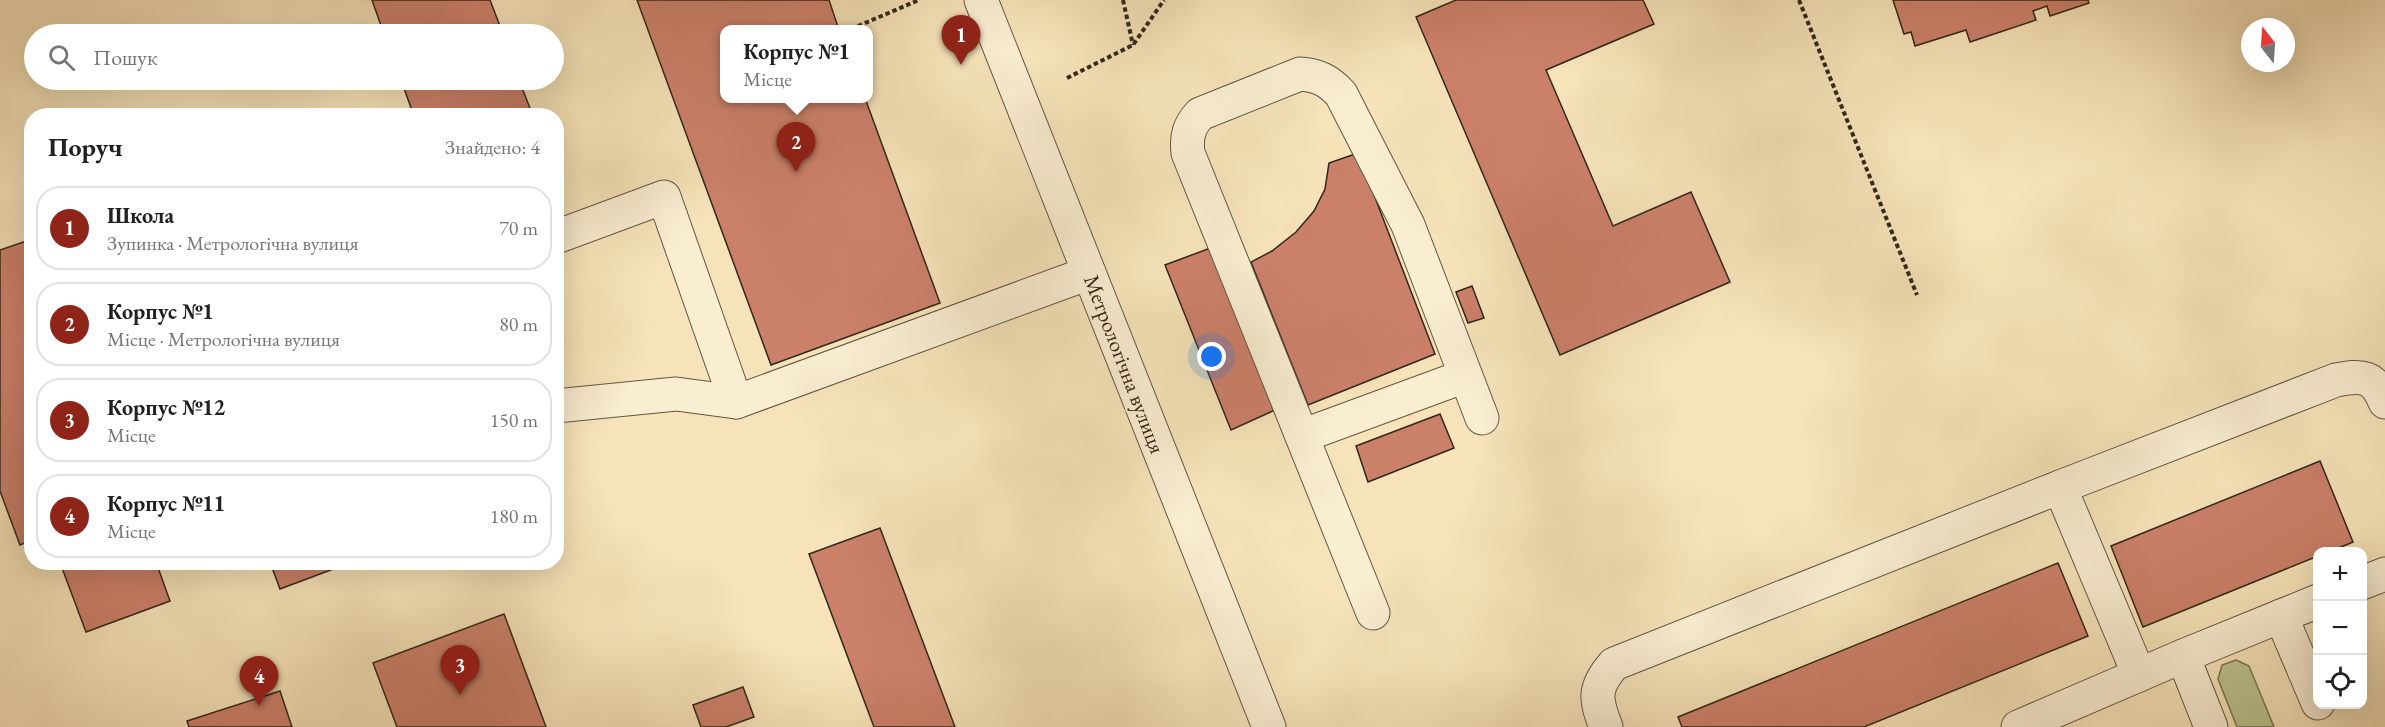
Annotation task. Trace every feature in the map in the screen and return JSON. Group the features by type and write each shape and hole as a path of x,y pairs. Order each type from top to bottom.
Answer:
{"street":[{"name":"Метрологічна вулиця","path":"981,0 1269,727"},
{"path":"1373,613 1188,153 1187,139 1191,123 1200,114 1300,74 1314,75 1330,82 1341,94 1408,225 1482,418"},
{"path":"564,234 664,197 736,402"},
{"path":"564,405 676,394 736,402 1089,273"},
{"path":"1302,435 1465,376"},
{"path":"1606,727 1598,705 1598,690 1603,677 1614,664 2336,380 2355,376 2370,380 2380,389 2385,402"},
{"path":"2060,487 2139,675"},
{"path":"2367,581 2385,574"},
{"path":"2018,727 2313,603"},
{"path":"2281,616 2313,692"},
{"path":"2183,656 2211,727"},
{"path":"2320,709 2328,727"}],"path":[{"path":"860,25 919,0"},
{"path":"1123,0 1133,45"},
{"path":"1067,78 1133,45 1164,0"},
{"path":"1799,0 1917,295"}],"green space":[{"path":"2236,660 2249,666 2274,727 2237,727 2218,679 2222,665"}],"building":[{"path":"372,0 490,0 499,24 380,24"},
{"path":"637,0 829,0 837,25 720,25 720,103 867,103 940,303 771,365"},
{"path":"1456,0 1643,0 1654,24 1546,70 1613,226 1691,192 1730,282 1560,355 1416,17"},
{"path":"1893,0 2088,0 2089,3 2050,16 2047,6 2033,11 2036,20 1970,42 1966,30 1915,46 1911,32 1904,34"},
{"path":"405,90 523,90 530,108 411,108"},
{"path":"1358,153 1435,354 1308,405 1251,262 1272,251 1296,232 1314,211 1325,189 1329,163"},
{"path":"24,242 24,543 20,545 0,491 0,250"},
{"path":"1213,247 1275,410 1231,430 1165,265"},
{"path":"1472,286 1484,318 1468,323 1456,292"},
{"path":"1440,414 1454,448 1368,482 1356,446"},
{"path":"2320,461 2353,542 2341,547 2313,547 2313,558 2143,627 2111,546"},
{"path":"880,528 955,727 874,727 809,554"},
{"path":"2058,563 2088,636 1864,727 1682,727 1678,717"},
{"path":"63,570 159,570 170,601 86,632"},
{"path":"273,570 331,570 280,589"},
{"path":"504,614 546,727 397,727 373,663"},
{"path":"743,687 754,717 726,727 701,727 693,705"},
{"path":"280,691 292,727 189,727 187,721"}],"place":[{"name":"Школа","path":"961,65"},
{"name":"Корпус №1","path":"796,172"},
{"name":"Корпус №12","path":"460,695"},
{"name":"Корпус №11","path":"259,706"}]}
